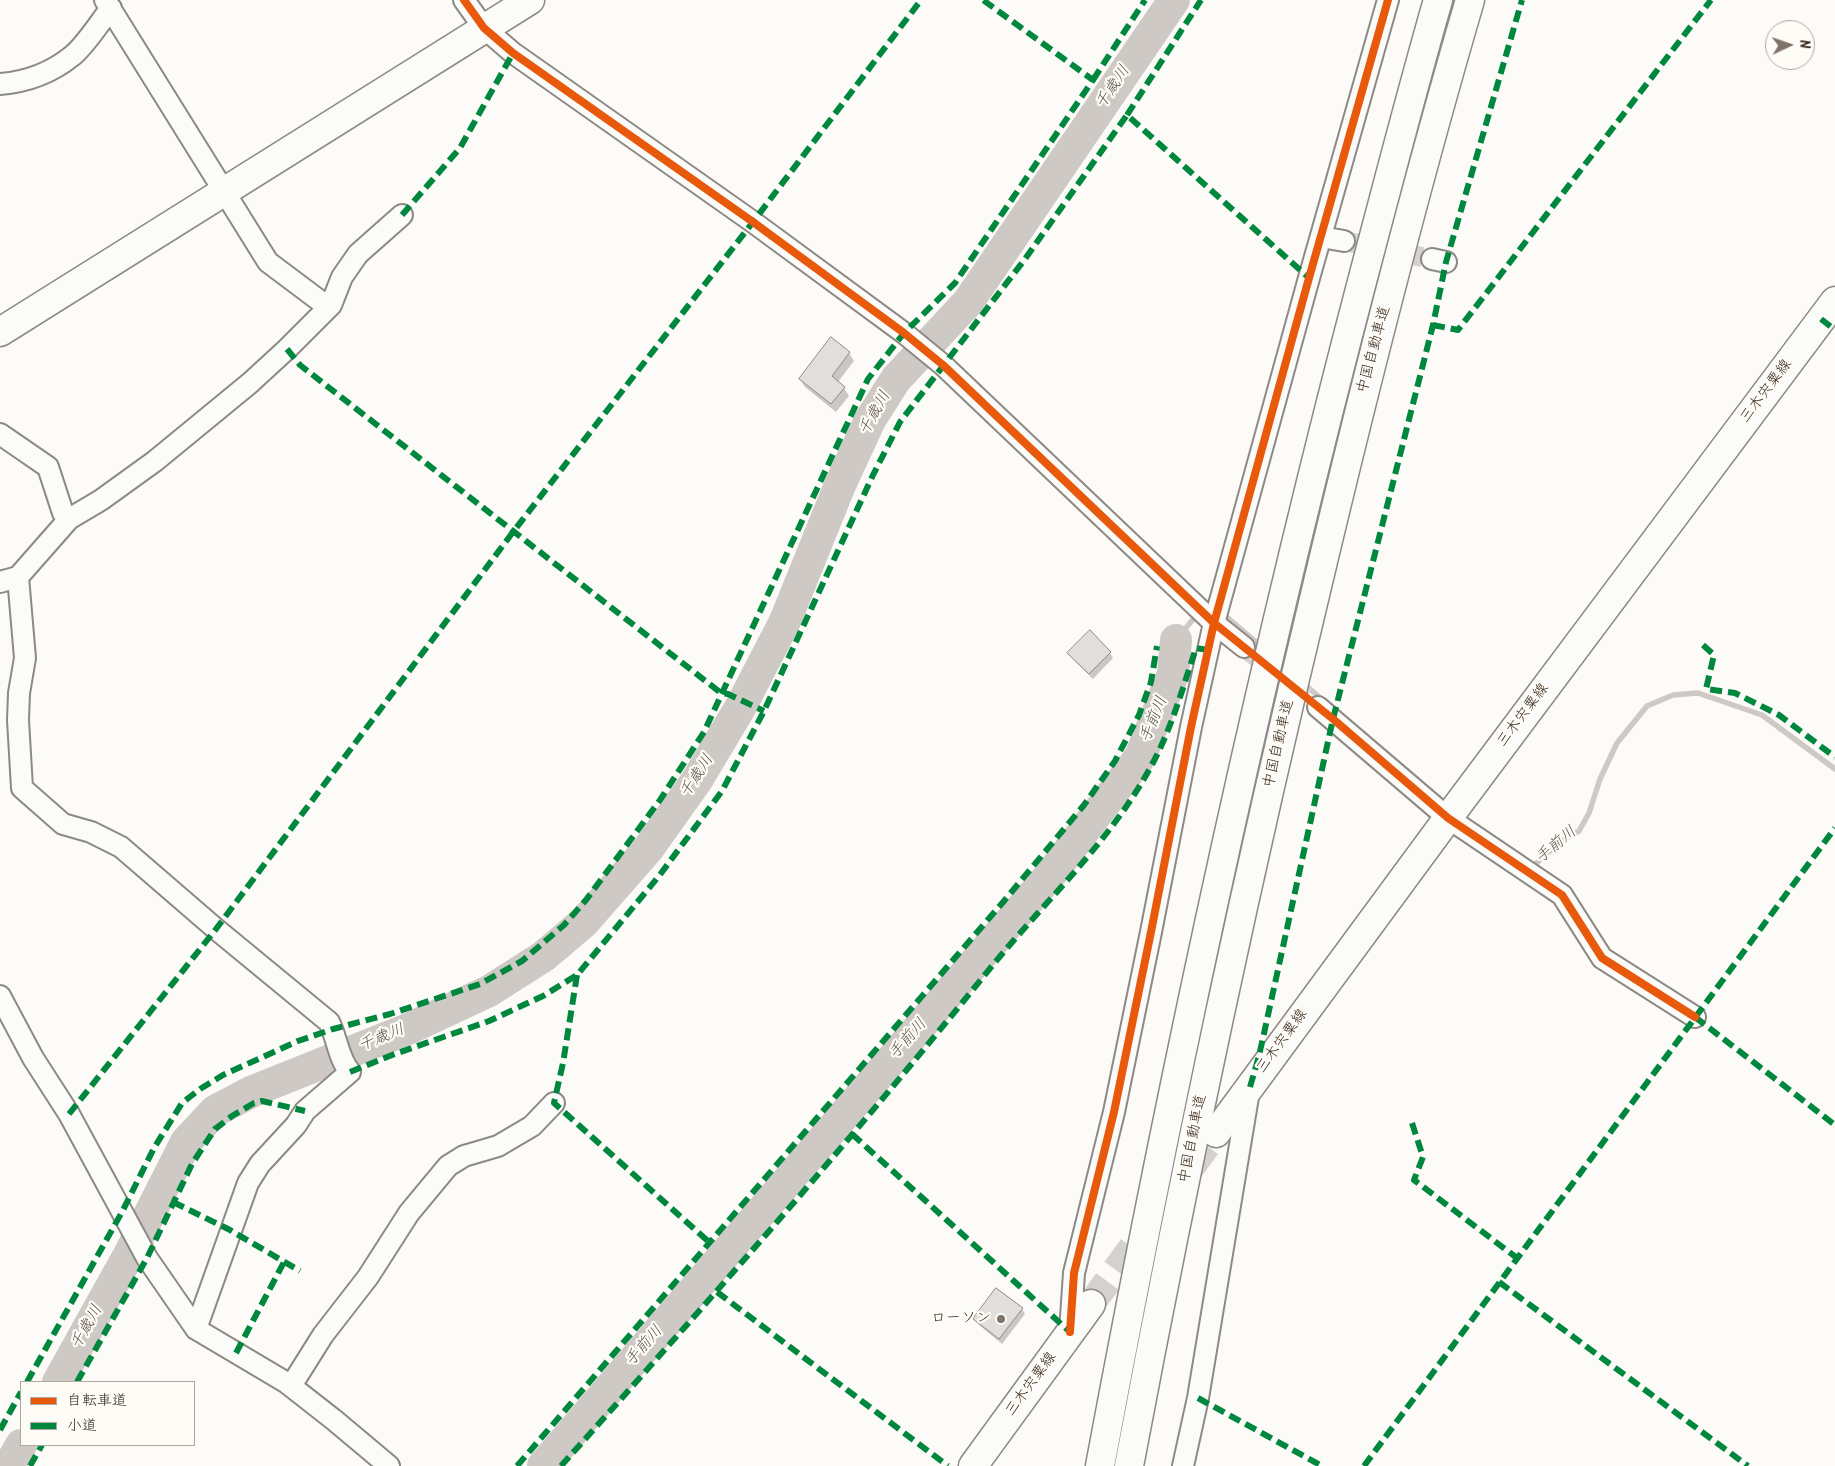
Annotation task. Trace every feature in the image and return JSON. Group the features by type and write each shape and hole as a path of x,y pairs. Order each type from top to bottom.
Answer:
{"main road":[{"path":"0,332 530,0"},
{"name":"中国自動車道","path":"1100,1466 1182,1043 1247,744 1330,403 1438,0"},
{"name":"中国自動車道","path":"1129,1466 1211,1050 1281,736 1363,394 1470,0"},
{"name":"三木宍粟線","path":"1216,1133 1448,818 1835,301"},
{"name":"三木宍粟線","path":"974,1466 1091,1304"}],"street":[{"path":"464,0 484,28 513,53 753,222 910,338 936,360 1214,623 1244,647"},
{"path":"1070,1332 1074,1273 1114,1112 1191,727 1214,623 1388,0"},
{"path":"0,84 16,83 52,70 73,56 108,4 268,262 320,301 331,305"},
{"path":"196,1329 248,1183 260,1164 296,1126 304,1111 350,1072 344,1065 336,1037 328,1022 121,847 91,832 63,824 22,788 18,720 19,693 25,658 9,580 70,519 101,500 155,461 287,350 331,305 342,277 358,254 402,215"},
{"path":"1321,237 1344,241"},
{"path":"0,434 48,468 63,514 70,519"},
{"path":"1318,707 1448,818 1562,895 1602,958 1695,1017"},
{"path":"0,996 33,1058 69,1114 147,1258 196,1329 291,1386 389,1466"},
{"path":"1183,1466 1198,1398 1250,1087"},
{"path":"291,1386 323,1335 368,1277 409,1213 448,1166 464,1156 498,1146 532,1126 554,1103"}],"building":[{"path":"831,337 850,352 832,376 845,387 831,404 799,379"},
{"path":"1090,630 1111,652 1089,674 1067,653"},
{"path":"996,1288 1023,1308 999,1339 973,1319"}],"waterway":[{"name":"千歳川","path":"59,1381 131,1251 186,1142 215,1111 253,1091 408,1029 489,991 544,956 584,922 648,849 697,780 740,708 785,621 840,485 870,420 896,379 968,302 1174,0"},
{"name":"手前川","path":"1176,640 1199,612"},
{"name":"手前川","path":"1221,612 1263,648"},
{"name":"手前川","path":"543,1466 1051,874 1140,757 1173,674 1176,640"},
{"name":"手前川","path":"1302,682 1325,702"},
{"name":"手前川","path":"1530,864 1533,866 1561,841 1579,831 1589,813 1600,779 1617,743 1647,706 1673,695 1698,693 1762,715 1835,769"},
{"name":"千歳川","path":"9,1466 20,1446"}],"tunnel":[{"path":"1344,241 1432,259"},
{"path":"1244,647 1318,707"},
{"path":"1091,1304 1216,1133"}],"marked path":[{"path":"69,1114 216,929 513,532 753,222 921,0"},
{"path":"28,1381 122,1212 154,1148 182,1103 223,1075 298,1041 333,1029 390,1014 480,984 522,961 564,925 586,900 660,800 704,732 868,379 904,333 955,283 1093,80 983,0"},
{"path":"1093,80 1145,0"},
{"path":"1127,115 1201,0"},
{"path":"1250,1087 1259,1056 1333,719 1433,325 1446,262 1522,0"},
{"path":"1433,325 1458,330 1711,0"},
{"path":"402,215 460,148 513,53"},
{"path":"350,1072 489,1021 543,996 577,975 659,876 722,791 764,711 873,475 900,422 1025,259 1127,115 1309,278"},
{"path":"1821,319 1835,330"},
{"path":"287,349 300,365 721,693 728,694 764,711"},
{"path":"1703,645 1714,655 1706,689 1735,693 1779,715 1835,757"},
{"path":"517,1466 1004,901 1084,805 1115,761 1139,715 1151,682 1157,646"},
{"path":"561,1466 780,1219 1012,942 1115,823 1149,770 1164,740 1196,648 1208,650"},
{"path":"1364,1466 1835,828"},
{"path":"577,975 563,1063 554,1103 709,1242"},
{"path":"1695,1017 1835,1125"},
{"path":"78,1381 147,1258 192,1164 215,1129 232,1116 254,1103 262,1101 305,1111"},
{"path":"1412,1123 1423,1157 1414,1180 1517,1258"},
{"path":"852,1134 1070,1332"},
{"path":"173,1202 230,1230 300,1271"},
{"path":"236,1353 284,1262"},
{"path":"1499,1282 1748,1466"},
{"path":"717,1292 948,1466"},
{"path":"0,1430 20,1394"},
{"path":"1198,1398 1322,1466"},
{"path":"30,1466 41,1446"}],"cycle path":[{"path":"464,0 484,28 513,53 753,222 904,333 943,365 1214,623 1333,719 1448,818 1562,895 1602,958 1695,1017"},
{"path":"1070,1332 1074,1273 1114,1112 1191,727 1214,623 1388,0"}],"place":[{"name":"ローソン","path":"1001,1319"}]}
